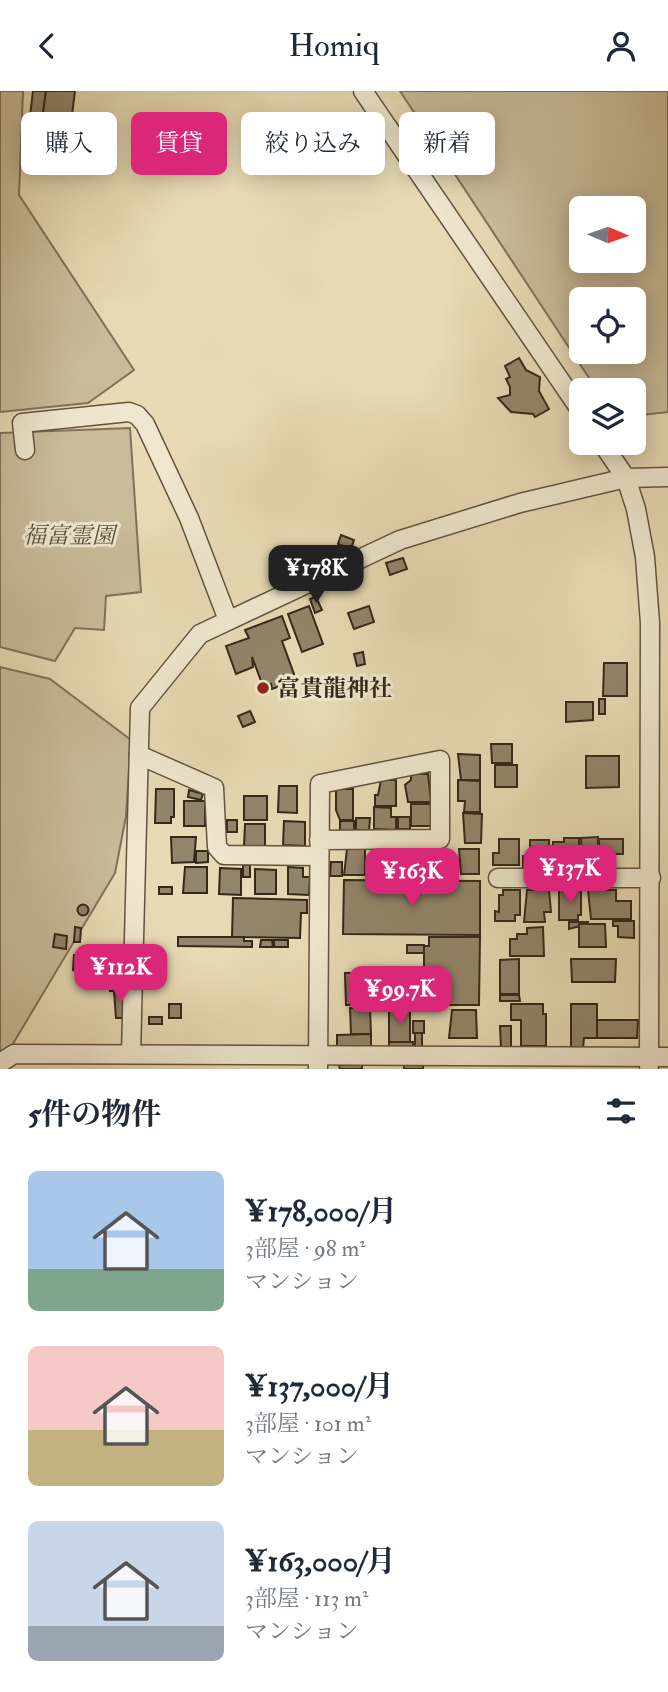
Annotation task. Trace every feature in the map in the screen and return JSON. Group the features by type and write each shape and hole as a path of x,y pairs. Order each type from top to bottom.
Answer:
{"street":[{"path":"363,91 569,393"},
{"path":"25,450 22,423 129,412 137,415 145,424 189,518 228,620"},
{"path":"610,455 626,478 636,509 645,558 650,623 649,1063"},
{"path":"131,1054 141,708 200,634 400,540 520,503 626,478 668,477"},
{"path":"139,755 214,789 217,847 224,855 319,848 440,839 440,760 320,784 319,848 318,1062"},
{"path":"498,878 651,878"},
{"path":"0,1063 14,1054 131,1054 318,1062 649,1063 668,1057"}],"green space":[{"path":"0,91 23,91 19,195 134,370 88,403 0,412"},
{"path":"400,91 668,91 668,412 646,415 646,378 589,378 580,364 646,364 646,287 569,287 569,348 455,175 495,175 495,112 414,112"},
{"name":"福富霊園","path":"130,428 141,592 106,596 104,630 75,628 55,661 0,647 0,433"},
{"path":"0,667 50,679 131,740 126,816 115,873 8,1052 0,1052"}],"building":[{"path":"33,91 46,91 43,112 30,112"},
{"path":"46,91 75,91 72,112 43,112"},
{"path":"519,358 526,370 540,377 539,391 549,409 535,417 533,414 511,412 498,398 510,395 506,379 510,377 505,366"},
{"path":"341,535 354,540 351,549 338,544"},
{"path":"403,558 407,569 390,575 386,563"},
{"path":"316,597 322,610 315,613 310,599"},
{"path":"309,606 323,644 302,652 288,614"},
{"path":"369,606 374,622 354,629 348,613"},
{"path":"282,616 290,638 282,641 294,674 287,677 289,683 272,689 271,684 263,686 252,657 253,667 236,674 226,646 249,638 245,630"},
{"path":"363,652 365,664 357,666 354,654"},
{"path":"604,663 627,663 627,696 603,696"},
{"path":"599,699 605,699 605,714 599,714"},
{"path":"566,702 593,702 593,720 566,722"},
{"path":"250,711 255,722 243,727 238,716"},
{"path":"491,744 512,744 512,763 492,763"},
{"path":"458,754 480,755 480,780 461,780"},
{"path":"586,756 619,756 619,787 586,788"},
{"path":"495,765 517,765 517,787 495,787"},
{"path":"411,774 428,774 431,802 408,802 405,785 411,780"},
{"path":"381,780 396,780 396,806 375,806 375,795 378,795"},
{"path":"458,780 480,781 480,812 464,812 465,801 458,801"},
{"path":"279,786 297,786 297,813 278,812"},
{"path":"156,789 174,789 174,817 171,817 171,823 155,823"},
{"path":"336,789 353,789 353,820 340,820 336,810"},
{"path":"189,790 203,794 201,800 188,797"},
{"path":"244,796 267,796 267,820 244,820"},
{"path":"184,801 205,801 205,826 184,826"},
{"path":"411,804 432,804 433,826 411,826"},
{"path":"374,807 391,808 391,817 396,817 396,830 374,829"},
{"path":"463,813 482,814 481,843 465,843"},
{"path":"398,817 410,817 410,829 398,829"},
{"path":"356,818 370,818 369,831 356,830"},
{"path":"227,820 237,820 237,832 227,832"},
{"path":"284,821 305,822 305,846 283,845"},
{"path":"340,821 354,821 354,831 340,831"},
{"path":"245,824 265,824 265,846 244,846"},
{"path":"171,837 196,837 194,862 172,863"},
{"path":"598,837 598,858 582,858 581,838"},
{"path":"564,838 579,838 579,861 575,861 575,865 553,865 553,842 564,842"},
{"path":"499,839 519,839 519,865 493,865 493,853 499,853"},
{"path":"599,839 623,839 623,854 599,854"},
{"path":"530,840 549,840 549,866 530,866"},
{"path":"347,849 365,849 365,875 344,875"},
{"path":"406,849 415,849 415,862 406,862"},
{"path":"459,849 479,849 479,874 461,874"},
{"path":"196,851 208,851 208,862 196,863"},
{"path":"378,854 401,854 401,875 378,875"},
{"path":"422,854 437,854 437,876 415,874 415,864 418,864"},
{"path":"523,856 530,856 530,867 523,867"},
{"path":"331,862 342,862 342,876 330,876"},
{"path":"243,865 250,865 250,877 243,877"},
{"path":"185,867 207,867 207,893 183,893"},
{"path":"288,867 303,868 303,877 310,877 309,895 288,894"},
{"path":"220,868 241,869 241,895 219,894"},
{"path":"255,869 276,870 276,894 255,894"},
{"path":"344,880 480,881 480,935 343,934"},
{"path":"159,887 172,887 172,894 159,894"},
{"path":"503,890 520,890 520,915 515,915 515,921 495,921 495,911 499,912 499,895 503,895"},
{"path":"527,890 549,890 551,912 544,912 545,922 524,922"},
{"path":"559,890 581,890 581,915 578,915 578,920 559,920"},
{"path":"588,890 616,890 616,901 631,901 631,919 591,919"},
{"path":"233,898 307,900 307,913 301,913 300,938 232,937"},
{"path":"83,905 87,906 87,914 83,915 79,914 78,910 79,906"},
{"path":"613,921 634,921 634,938 618,937 618,926 613,926"},
{"path":"569,922 588,922 588,924 569,929"},
{"path":"579,924 605,924 606,947 579,947"},
{"path":"75,927 81,928 80,942 74,942"},
{"path":"543,927 544,956 510,956 510,939 517,939 517,934 527,934 527,928"},
{"path":"55,934 67,936 66,949 53,947"},
{"path":"178,937 244,937 244,941 252,941 252,947 178,946"},
{"path":"429,937 480,937 479,1005 429,1005 429,969 424,969 424,946 429,946"},
{"path":"261,940 272,940 273,947 260,947"},
{"path":"274,940 288,940 288,947 274,947"},
{"path":"407,945 424,945 424,953 407,953"},
{"path":"83,946 101,947 100,953 125,955 124,974 73,970 74,955 82,955"},
{"path":"519,959 519,994 500,994 500,960"},
{"path":"571,959 616,959 615,982 572,982"},
{"path":"416,972 417,1004 346,1005 345,973"},
{"path":"110,985 123,985 123,991 110,991"},
{"path":"114,991 127,991 127,1018 116,1018"},
{"path":"500,995 519,995 520,1001 500,1001"},
{"path":"169,1004 181,1004 181,1018 169,1018"},
{"path":"511,1004 543,1004 543,1014 546,1014 546,1046 521,1046 521,1020 511,1020"},
{"path":"571,1004 597,1004 597,1038 584,1038 583,1049 571,1049"},
{"path":"350,1008 370,1008 371,1034 351,1034"},
{"path":"389,1010 410,1010 410,1042 389,1042"},
{"path":"452,1010 476,1010 477,1038 449,1038"},
{"path":"149,1017 162,1017 162,1024 149,1024"},
{"path":"597,1020 638,1020 637,1038 597,1038"},
{"path":"413,1021 424,1021 424,1033 413,1033"},
{"path":"500,1026 511,1026 511,1049 501,1048"},
{"path":"415,1033 422,1033 422,1048 415,1048"},
{"path":"371,1034 371,1050 337,1050 337,1035"},
{"path":"389,1042 413,1042 413,1048 389,1048"},
{"path":"423,1064 423,1069 404,1069 404,1065"},
{"path":"339,1065 362,1065 362,1069 340,1069"}],"place":[{"name":"富貴龍神社","path":"263,688"}]}
